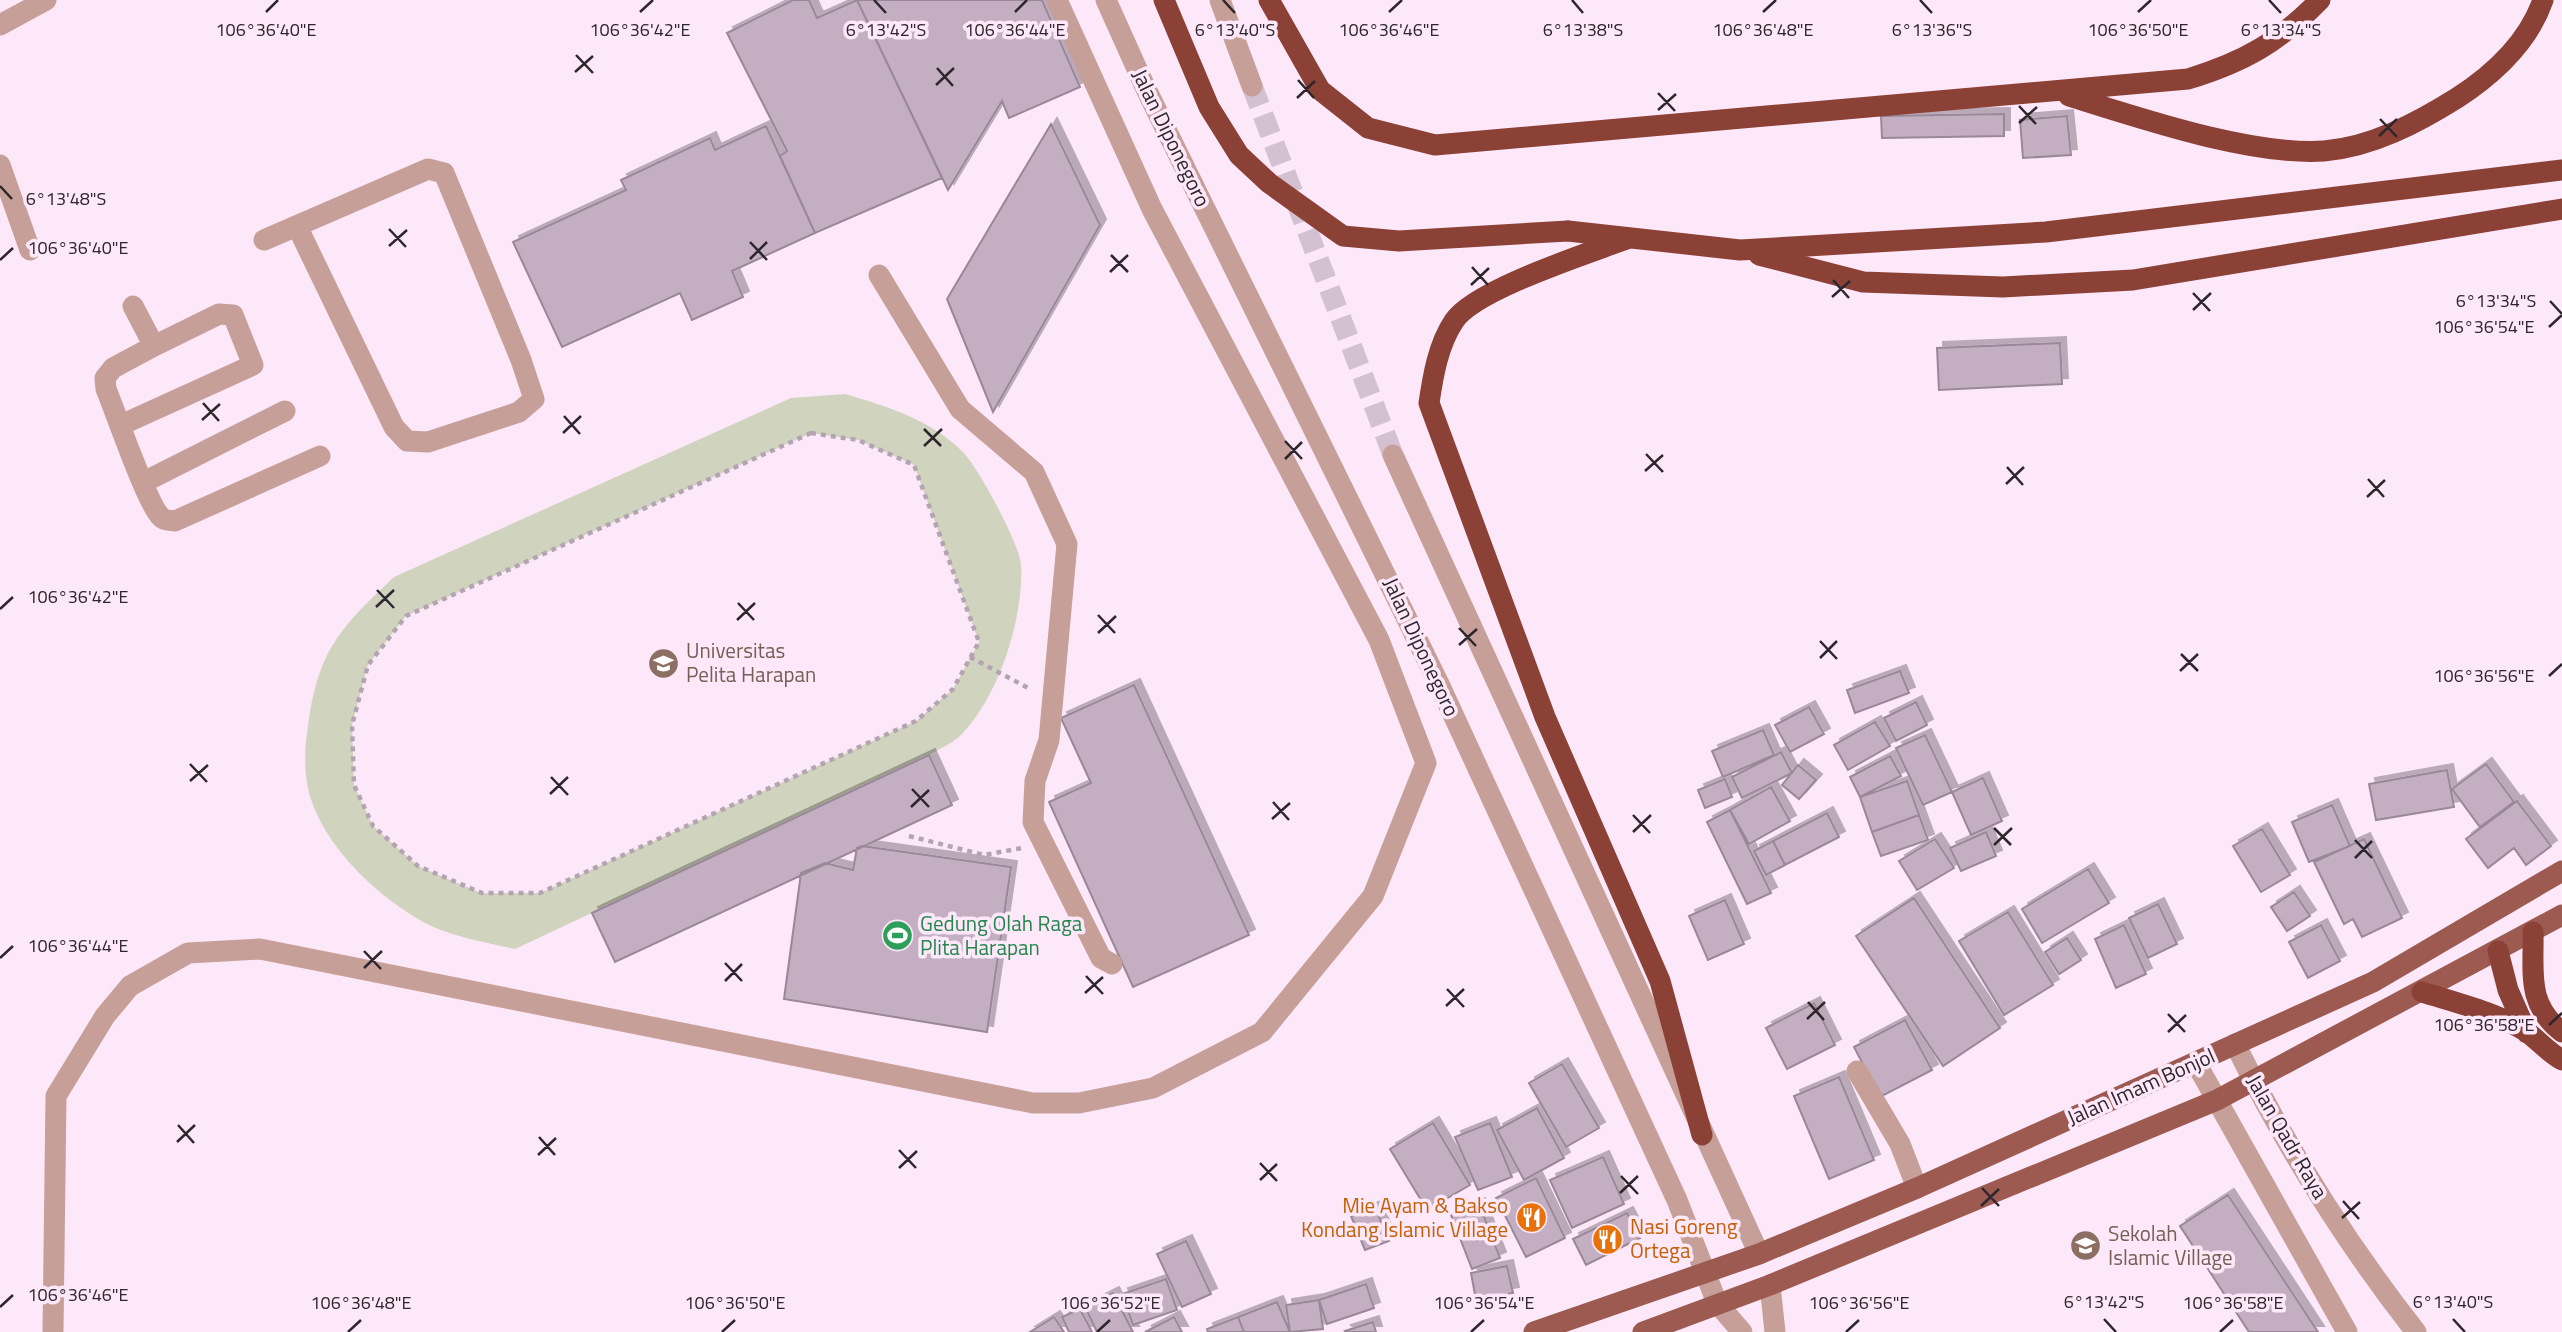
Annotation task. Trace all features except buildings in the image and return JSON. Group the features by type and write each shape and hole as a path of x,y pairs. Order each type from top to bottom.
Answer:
{"highway":[{"path":"1164,0 1209,107 1239,155 1269,184 1343,236 1399,241 1568,232 1740,250 1863,282 2003,287 2133,280 2562,209"},
{"path":"1269,0 1320,90 1368,128 1435,145 2188,79 2253,56 2296,25 2320,0"},
{"path":"2057,92 2202,134 2284,150 2325,150 2377,138 2421,121 2480,83 2518,47 2543,0"},
{"path":"1740,250 2046,232 2562,170"},
{"path":"1629,239 1504,288 1460,314 1444,341 1434,370 1429,403 1545,717 1660,981 1702,1135"},
{"path":"2533,932 2534,995 2546,1019 2562,1032"},
{"path":"2498,951 2508,990 2527,1033"},
{"path":"2422,992 2479,1010 2527,1033 2549,1053 2562,1060"}],"main road":[{"name":"Jalan Imam Bonjol","path":"1534,1332 1759,1254 1917,1188 2373,982 2562,872"},
{"name":"Jalan Imam Bonjol","path":"1643,1332 1770,1285 2217,1100 2562,915"}],"street":[{"path":"0,25 46,0"},
{"path":"53,1332 56,1096 105,1016 130,986 188,953 260,949 1033,1103 1079,1103 1153,1088 1262,1032 1373,896 1426,763 1379,640 1152,209 1057,0"},
{"name":"Jalan Diponegoro","path":"1106,0 1146,89 1439,684 1677,1200 1717,1303 1742,1332"},
{"path":"1220,0 1252,86"},
{"path":"0,165 30,250"},
{"path":"264,240 428,169 444,173 522,360 534,394 531,403 519,412 447,438 416,444 407,441 394,427 297,226"},
{"path":"879,275 960,409 1034,472 1067,544 1049,740 1035,781 1032,822 1101,958 1112,964"},
{"path":"133,306 154,346"},
{"path":"121,425 253,365 233,315 219,314 114,368 105,377 106,389 158,514 163,519 175,521 320,456"},
{"path":"144,482 285,411"},
{"path":"1394,456 1702,1135 1759,1254"},
{"name":"Jalan Qadr Raya","path":"2235,1044 2253,1081 2365,1268 2416,1332"},
{"name":"Jalan Qadr Raya","path":"2196,1063 2347,1332"},
{"path":"1857,1071 1900,1144 1917,1188"},
{"path":"1770,1285 1775,1332"}],"path":[{"path":"811,433 859,440 914,465 979,642 970,657 953,689 916,720 540,893 482,894 418,866 373,826 354,785 352,725 368,665 406,616 811,433"},
{"path":"970,657 1052,701"},
{"path":"909,836 984,855 1007,853 1043,843"}],"green space":[{"path":"845,394 908,416 937,431 963,452 987,488 1019,554 1021,585 1006,656 997,679 974,720 957,739 929,755 515,949 441,930 418,919 384,895 352,866 338,849 316,813 307,784 306,746 314,692 327,656 344,628 394,577 791,398","holes":["811,433 858,440 914,465 979,642 953,689 916,721 540,893 481,893 418,866 373,826 354,785 352,725 368,665 406,616"]}],"tunnel":[{"path":"1252,86 1393,455"}],"place":[{"name":"Universitas Pelita Harapan","path":"663,663"},
{"name":"Gedung Olah Raga Plita Harapan","path":"897,936"},
{"name":"Mie Ayam & Bakso Kondang Islamic Village","path":"1531,1218"},
{"name":"Nasi Goreng Ortega","path":"1607,1239"},
{"name":"Sekolah Islamic Village","path":"2085,1246"}]}
